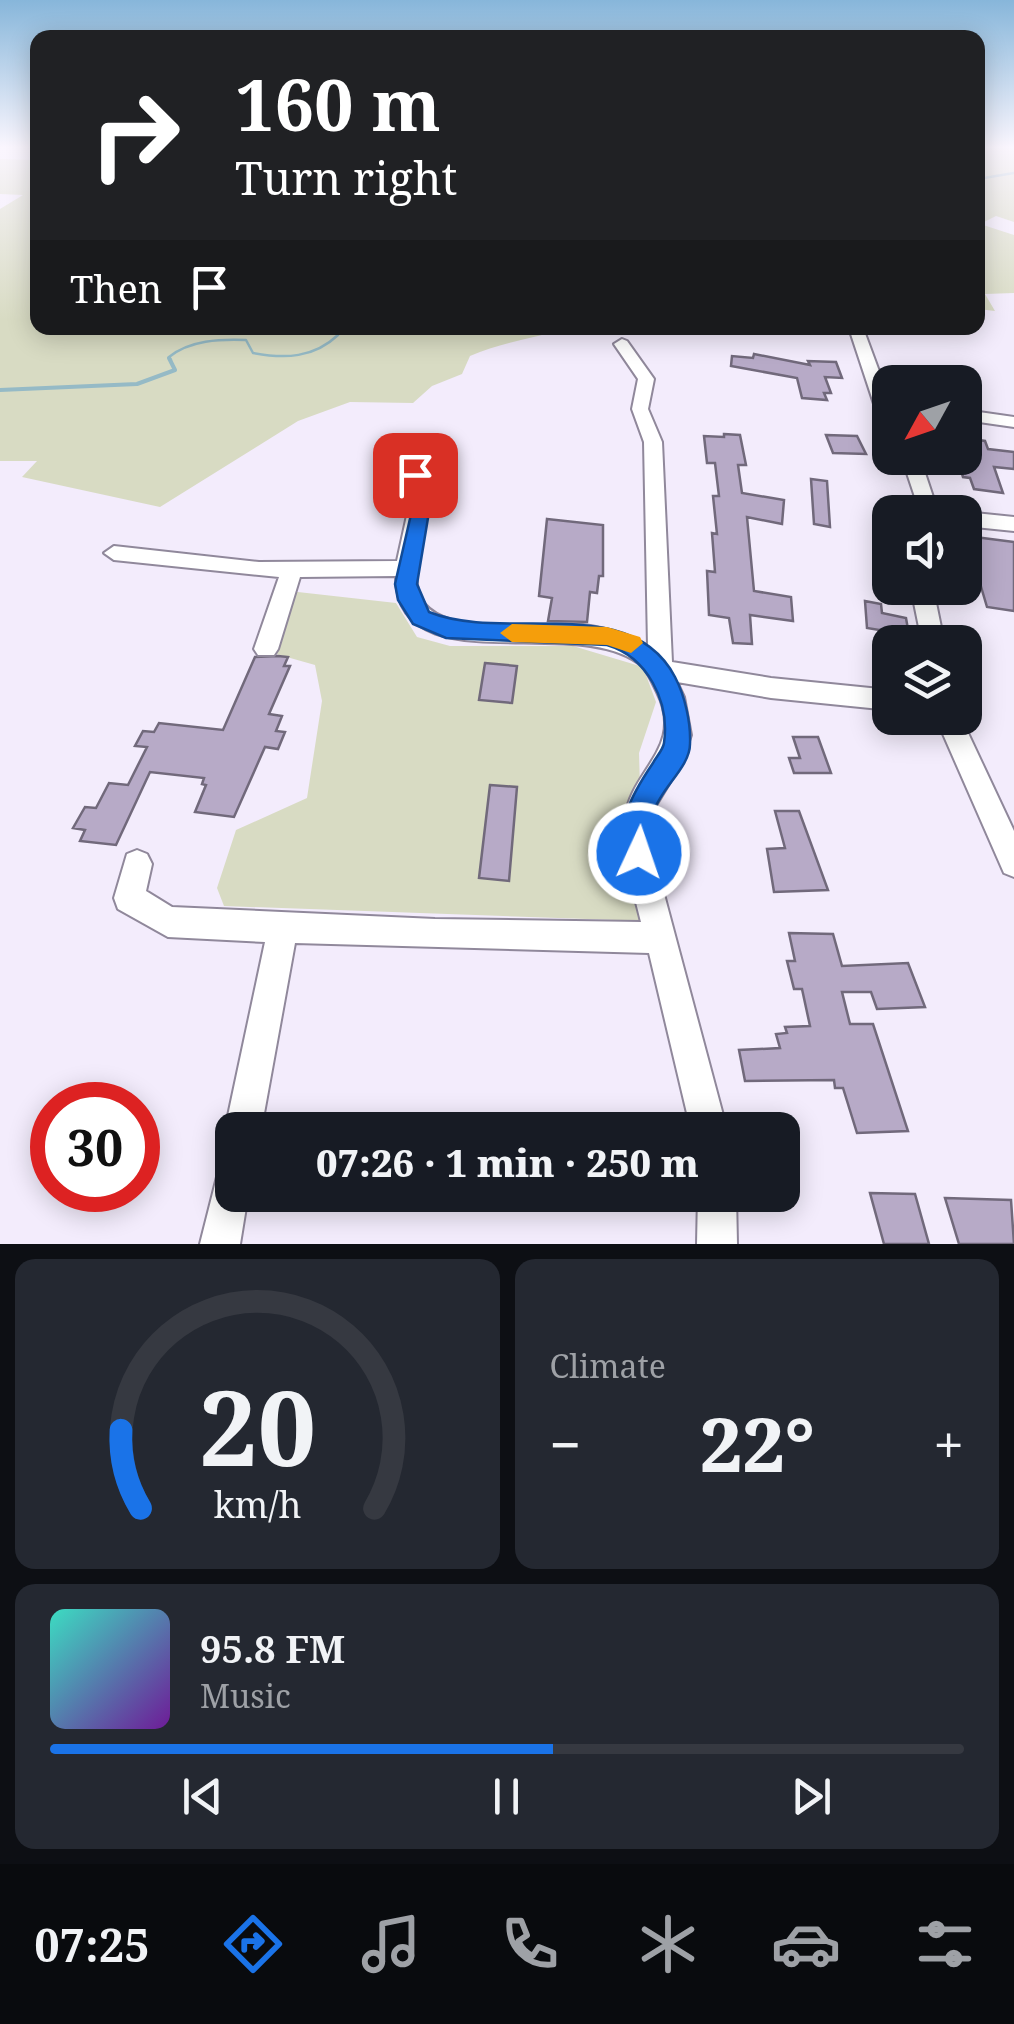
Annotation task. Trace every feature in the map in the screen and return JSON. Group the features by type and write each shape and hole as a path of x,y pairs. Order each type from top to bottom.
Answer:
{"street":[{"path":"859,335 872,370"},
{"path":"622,344 646,379 640,409 653,442 660,670"},
{"path":"982,417 1014,422"},
{"path":"401,464 423,488 422,510 408,568 410,600 421,618 431,625 501,633 607,636 633,644 660,670 671,692 678,747 672,761 651,784 637,826 639,853 704,1112"},
{"path":"982,521 1014,524"},
{"path":"114,553 190,564 292,570 408,568"},
{"path":"266,649 292,570"},
{"path":"660,670 771,688 872,698"},
{"path":"957,735 1014,863"},
{"path":"137,864 129,898 168,922 660,938"},
{"path":"247,1112 284,927"},
{"path":"220,1244 226,1212"},
{"path":"717,1212 717,1244"}],"green space":[{"path":"8,204 30,204 30,335 541,335 470,356 462,374 432,386 413,403 350,402 298,421 160,507 22,477 37,461 0,461 0,209"},
{"path":"985,204 1014,204 1014,222 996,216 985,222"},
{"path":"985,226 1014,235 1014,293 985,294"},
{"path":"985,294 995,311 985,310"},
{"path":"280,590 396,603 417,637 450,646 573,646 643,667 656,702 639,753 644,921 224,906 217,888 236,830 307,798 322,701 315,665 255,648"}],"building":[{"path":"754,354 810,365 808,361 836,362 842,378 825,377 831,393 824,393 827,400 802,398 797,378 731,366 732,356 753,358"},
{"path":"740,435 746,465 738,465 742,493 784,500 782,524 747,517 754,591 791,597 793,621 750,615 752,644 733,643 729,618 709,615 707,571 715,572 712,533 717,534 713,496 719,496 715,463 707,463 704,436"},
{"path":"826,435 857,436 866,454 833,453"},
{"path":"982,441 988,449 1014,452 1014,469 994,467 1003,493 974,489 970,478 963,477 982,475"},
{"path":"811,479 827,481 830,527 814,524"},
{"path":"547,519 603,525 603,576 599,576 597,593 590,592 587,622 548,621 552,598 539,596"},
{"path":"982,538 1014,542 1014,611 987,607 982,590"},
{"path":"865,601 881,605 882,613 906,618 907,625 872,625 872,629 867,628"},
{"path":"255,657 288,657 284,666 290,666 269,714 282,716 276,731 285,732 278,749 265,747 234,817 195,812 206,785 202,784 204,778 150,772 116,845 80,841 85,830 73,828 85,807 96,808 109,783 128,785 147,747 135,746 143,731 154,732 159,723 223,730"},
{"path":"485,663 517,666 512,703 479,700"},
{"path":"793,737 818,737 831,773 794,773 789,758 800,758"},
{"path":"490,785 517,787 509,881 479,878"},
{"path":"775,811 799,811 828,890 774,892 767,849 785,848"},
{"path":"789,933 833,934 842,966 908,963 925,1007 877,1009 871,992 842,992 850,1024 873,1024 908,1131 857,1133 843,1088 835,1088 834,1080 745,1081 739,1050 780,1048 776,1034 787,1033 785,1027 810,1026 802,989 794,989 787,961 795,961"},
{"path":"870,1193 915,1194 929,1244 884,1244"},
{"path":"945,1198 1011,1200 1014,1244 959,1244"}],"waterway":[{"path":"171,360 169,357 186,347 226,340 246,340 253,353 298,355 319,348 338,335"},
{"path":"0,390 137,384 175,370 169,358"}],"slow traffic":[{"path":"512,633 607,636 631,643"}],"route":[{"path":"415,475 423,488 422,510 406,584 414,610 421,618 446,629 607,636 633,644 660,670 676,713 678,747 672,761 651,784 642,804 637,826 639,853"}]}
